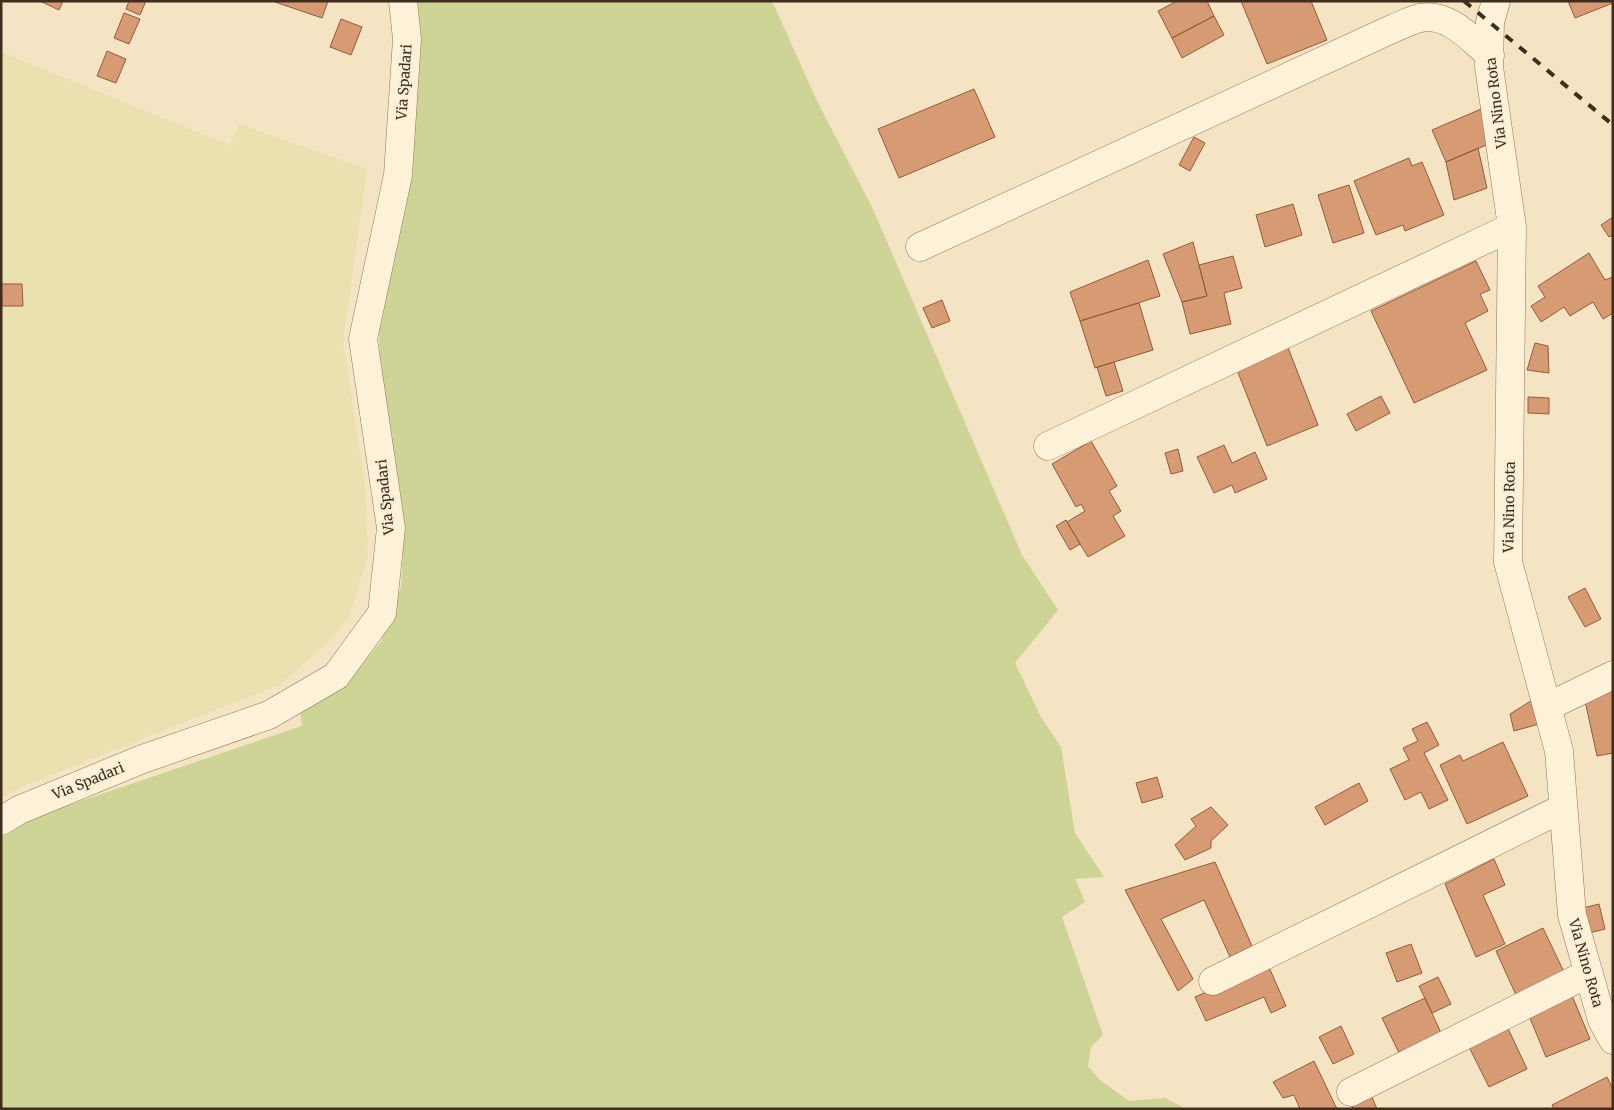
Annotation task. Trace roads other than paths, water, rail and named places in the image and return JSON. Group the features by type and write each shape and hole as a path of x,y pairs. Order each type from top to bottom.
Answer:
{"street":[{"name":"Via Spadari","path":"1,821 19,810 140,760 269,714 336,676 382,613 391,528 363,339 398,175 407,39 404,1"},
{"name":"Via Nino Rota","path":"1493,12 1488,67 1512,227 1508,562 1559,751 1572,915 1602,1020 1613,1040"},
{"path":"920,247 1394,28 1421,18 1438,18 1456,27 1490,55"},
{"path":"1048,446 1512,227"},
{"path":"1547,707 1613,676"},
{"path":"1213,981 1563,808"},
{"path":"1351,1092 1589,973"}],"railway":[{"path":"1464,1 1613,125"}]}
